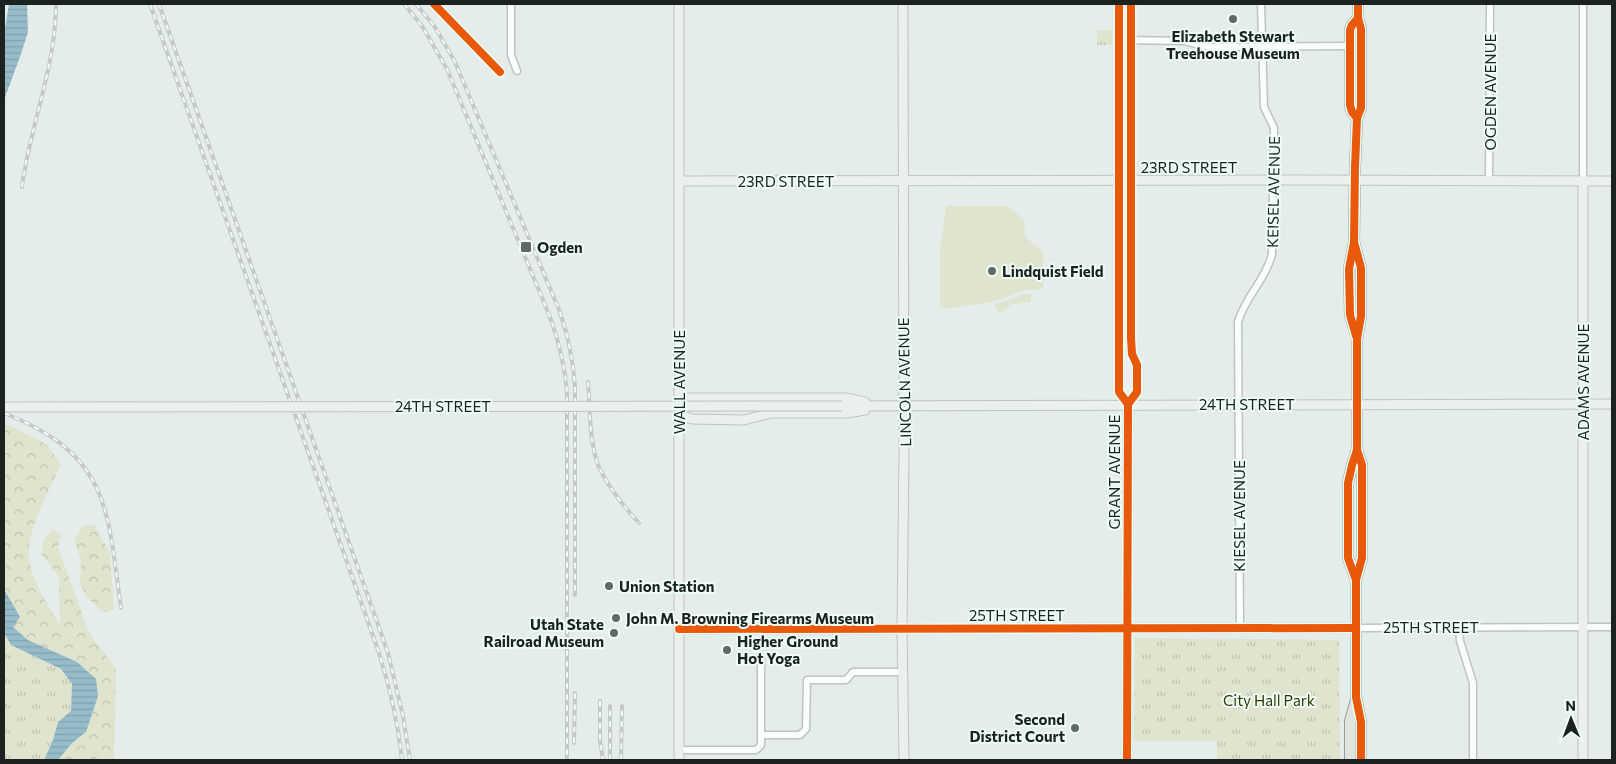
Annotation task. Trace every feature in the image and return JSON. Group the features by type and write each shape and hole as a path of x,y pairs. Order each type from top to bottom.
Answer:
{"main road":[{"path":"1358,4 1358,18 1361,29 1361,108 1357,118 1354,242 1349,269 1350,315 1358,339 1357,450 1362,465 1362,558 1356,580 1355,628 1356,702 1361,722 1361,760"},
{"path":"1357,118 1352,112 1350,105 1350,46 1351,27 1358,18"},
{"path":"1350,760 1350,721 1356,702"}],"street":[{"path":"511,4 511,55 516,71"},
{"name":"WALL AVENUE","path":"679,4 678,416 680,760"},
{"name":"LINCOLN AVENUE","path":"903,4 904,458 902,628 904,760"},
{"name":"GRANT AVENUE","path":"1126,4 1127,760"},
{"name":"KEISEL AVENUE","path":"1238,405 1238,322 1242,309 1271,260 1274,128 1264,106 1261,4"},
{"name":"OGDEN AVENUE","path":"1490,4 1490,180"},
{"name":"ADAMS AVENUE","path":"1583,4 1583,760"},
{"path":"1126,40 1180,40 1208,47 1350,46"},
{"name":"23RD STREET","path":"679,181 1612,181"},
{"name":"24TH STREET","path":"679,398 847,398 882,406"},
{"name":"24TH STREET","path":"4,407 1612,404"},
{"name":"KIESEL AVENUE","path":"1238,405 1240,628"},
{"name":"24TH STREET","path":"678,416 693,419 744,420 771,414 847,413 882,406"},
{"path":"1459,627 1460,643 1473,683 1473,760"},
{"name":"25TH STREET","path":"680,629 1612,627"},
{"path":"679,750 756,750 761,745 761,659"},
{"path":"761,735 800,735 804,733 806,729 807,680 846,680 853,672 903,672"}],"green space":[{"path":"1097,30 1112,30 1112,45 1097,45"},
{"name":"Lindquist Field","path":"946,206 1008,206 1024,220 1025,237 1043,252 1043,289 1025,290 995,301 946,309 940,305 940,253"},
{"path":"1025,294 1031,294 1031,302 1012,304 999,314 994,305"},
{"path":"4,423 46,444 61,464 35,524 31,536 29,558 37,584 45,601 60,624 59,577 41,554 44,540 53,529 61,535 58,547 89,633 116,669 114,760 58,760 72,743 86,732 77,662 28,640 13,627 19,617 4,589"},
{"path":"94,525 110,553 114,610 102,612 86,596 80,584 81,560 74,540 83,526"},
{"path":"4,633 11,645 61,669 72,684 71,711 58,722 53,740 44,760 4,760"},
{"name":"City Hall Park","path":"1135,638 1339,640 1340,760 1217,760 1217,741 1134,741"}],"water":[{"path":"9,4 27,4 28,32 4,100 4,35"},
{"path":"4,589 20,617 13,627 28,640 77,662 96,679 98,696 86,732 72,743 58,760 44,760 53,740 58,722 71,711 72,684 61,669 11,645 4,633"}],"railway":[{"path":"22,187 52,50 56,4"},
{"path":"150,4 379,653 393,706 402,760"},
{"path":"159,4 388,653 403,716 410,760"},
{"path":"404,4 422,26 447,69 550,317 561,355 567,393 567,760"},
{"path":"416,4 435,27 455,62 560,312 565,330 575,386 575,595"},
{"path":"588,382 591,430 596,459 608,484 639,523"},
{"path":"4,413 39,429 65,447 84,467 97,489 106,513 112,541 121,608"},
{"path":"574,743 575,693"},
{"path":"600,701 600,740 603,760"},
{"path":"610,706 610,760"},
{"path":"621,760 622,706"}],"cycle path":[{"path":"434,4 500,72"},
{"path":"1119,4 1119,392 1128,404"},
{"path":"1128,404 1137,392 1137,365 1132,354 1131,338 1131,4"},
{"path":"1356,336 1350,315 1349,269 1354,242 1357,118 1361,108 1361,29 1358,18 1358,4"},
{"path":"1357,118 1352,112 1350,105 1350,30 1358,18"},
{"path":"1354,242 1361,268 1361,316 1357,339 1357,450 1362,465 1362,558 1356,580 1356,697 1361,722 1361,760"},
{"path":"1127,760 1128,404"},
{"path":"1356,580 1348,558 1348,483 1357,450"},
{"path":"679,629 1355,628"}],"place":[{"name":"Elizabeth Stewart Treehouse Museum","path":"1233,19"},
{"name":"Ogden","path":"526,247"},
{"name":"Lindquist Field","path":"992,271"},
{"name":"Union Station","path":"609,586"},
{"name":"John M. Browning Firearms Museum","path":"616,618"},
{"name":"Utah State Railroad Museum","path":"614,633"},
{"name":"Higher Ground Hot Yoga","path":"727,650"},
{"name":"Second District Court","path":"1075,728"}]}
